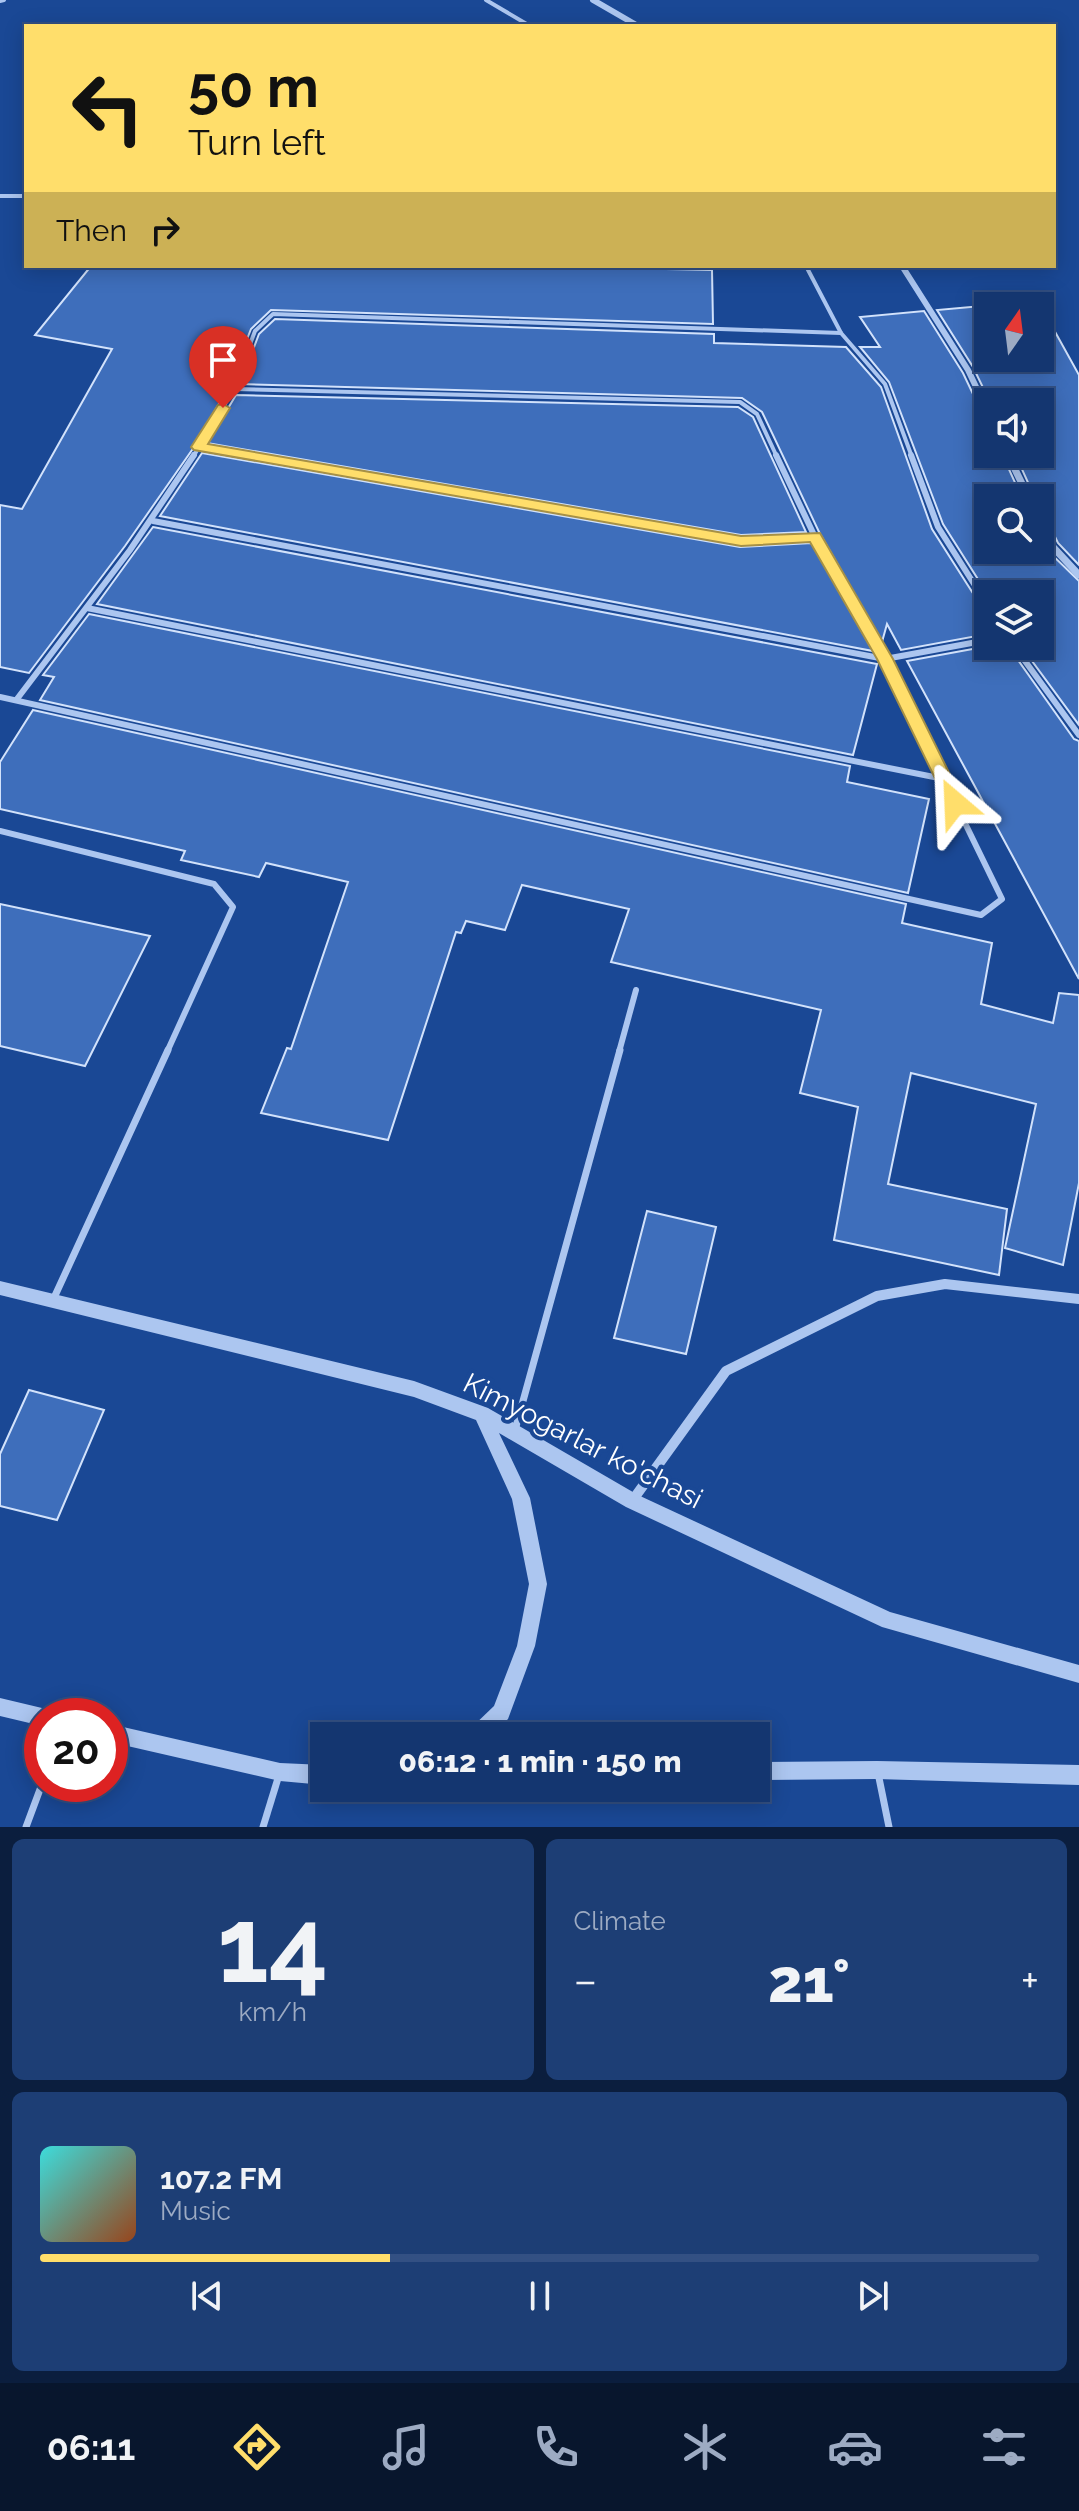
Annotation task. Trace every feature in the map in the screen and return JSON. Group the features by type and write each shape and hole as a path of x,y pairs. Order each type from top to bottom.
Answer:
{"street":[{"path":"593,0 635,24"},
{"path":"903,268 977,388"},
{"path":"1054,548 1079,575"},
{"path":"632,1501 726,1371 877,1296 945,1284 1079,1299"},
{"name":"Kimyogarlar ko'chasi","path":"0,1288 414,1389 482,1414 632,1501 888,1621 1079,1674"},
{"path":"482,1414 521,1498 538,1584 526,1646 501,1712 491,1722"},
{"path":"0,1707 24,1713"},
{"path":"128,1737 280,1772 310,1774"},
{"path":"770,1771 1079,1775"}],"lane":[{"path":"486,0 527,24"},
{"path":"0,196 24,196"},
{"path":"807,268 841,333 885,384 938,527 974,584"},
{"path":"17,699 153,521 234,389 255,325 273,314 841,333"},
{"path":"0,697 981,915 1002,899 885,659 815,537 757,414 740,402 234,389"},
{"path":"199,447 741,541 815,537"},
{"path":"153,521 885,659 974,643"},
{"path":"87,608 944,779"},
{"path":"1024,660 1079,735"},
{"path":"0,831 214,884 233,907 53,1300"},
{"path":"514,1432 636,990"},
{"path":"877,1770 889,1827"},
{"path":"263,1827 280,1772"},
{"path":"26,1827 35,1802"}],"building":[{"path":"89,268 712,270 713,324 271,310 251,329 227,390 192,450 125,546 29,673 0,667 0,505 22,509 112,349 35,335"},
{"path":"974,307 973,367 937,310"},
{"path":"924,311 974,396 974,468 1008,468 1016,484 974,484 974,564 1054,564 1054,557 1079,581 1079,725 1031,660 1054,660 1054,580 978,580 943,524 889,382 860,347 880,347 860,317"},
{"path":"275,319 714,334 714,343 846,347 881,387 932,529 974,595 974,637 901,650 887,624 882,642 820,534 762,412 742,398 240,384 259,334"},
{"path":"1054,330 1079,375 1079,565 1054,535 1054,484 1029,484 1021,468 1054,468 1054,388 983,388 975,372 1054,372"},
{"path":"236,395 738,407 753,417 806,532 741,535 207,443"},
{"path":"202,453 740,547 812,543 873,651 160,516"},
{"path":"153,527 877,664 853,755 97,604"},
{"path":"89,614 850,766 847,782 929,799 908,893 40,700 54,677 43,675"},
{"path":"974,649 974,660 1018,660 1074,739 1079,741 1079,979 907,661"},
{"path":"33,710 906,904 902,923 992,943 981,1004 1053,1023 1059,993 1079,995 1079,1183 1063,1265 1005,1248 1036,1104 911,1073 888,1184 1007,1209 999,1275 834,1240 858,1107 800,1093 821,1010 611,962 629,909 522,885 505,930 466,921 461,933 456,932 388,1140 261,1113 287,1048 291,1049 348,882 266,863 259,877 181,860 185,851 0,809 0,762"},
{"path":"0,904 150,936 85,1066 0,1046"},
{"path":"647,1211 716,1227 686,1354 614,1338"},
{"path":"29,1390 104,1410 57,1520 0,1506 0,1454"}],"route":[{"path":"223,408 199,447 741,541 815,537 885,659 955,803"}]}
